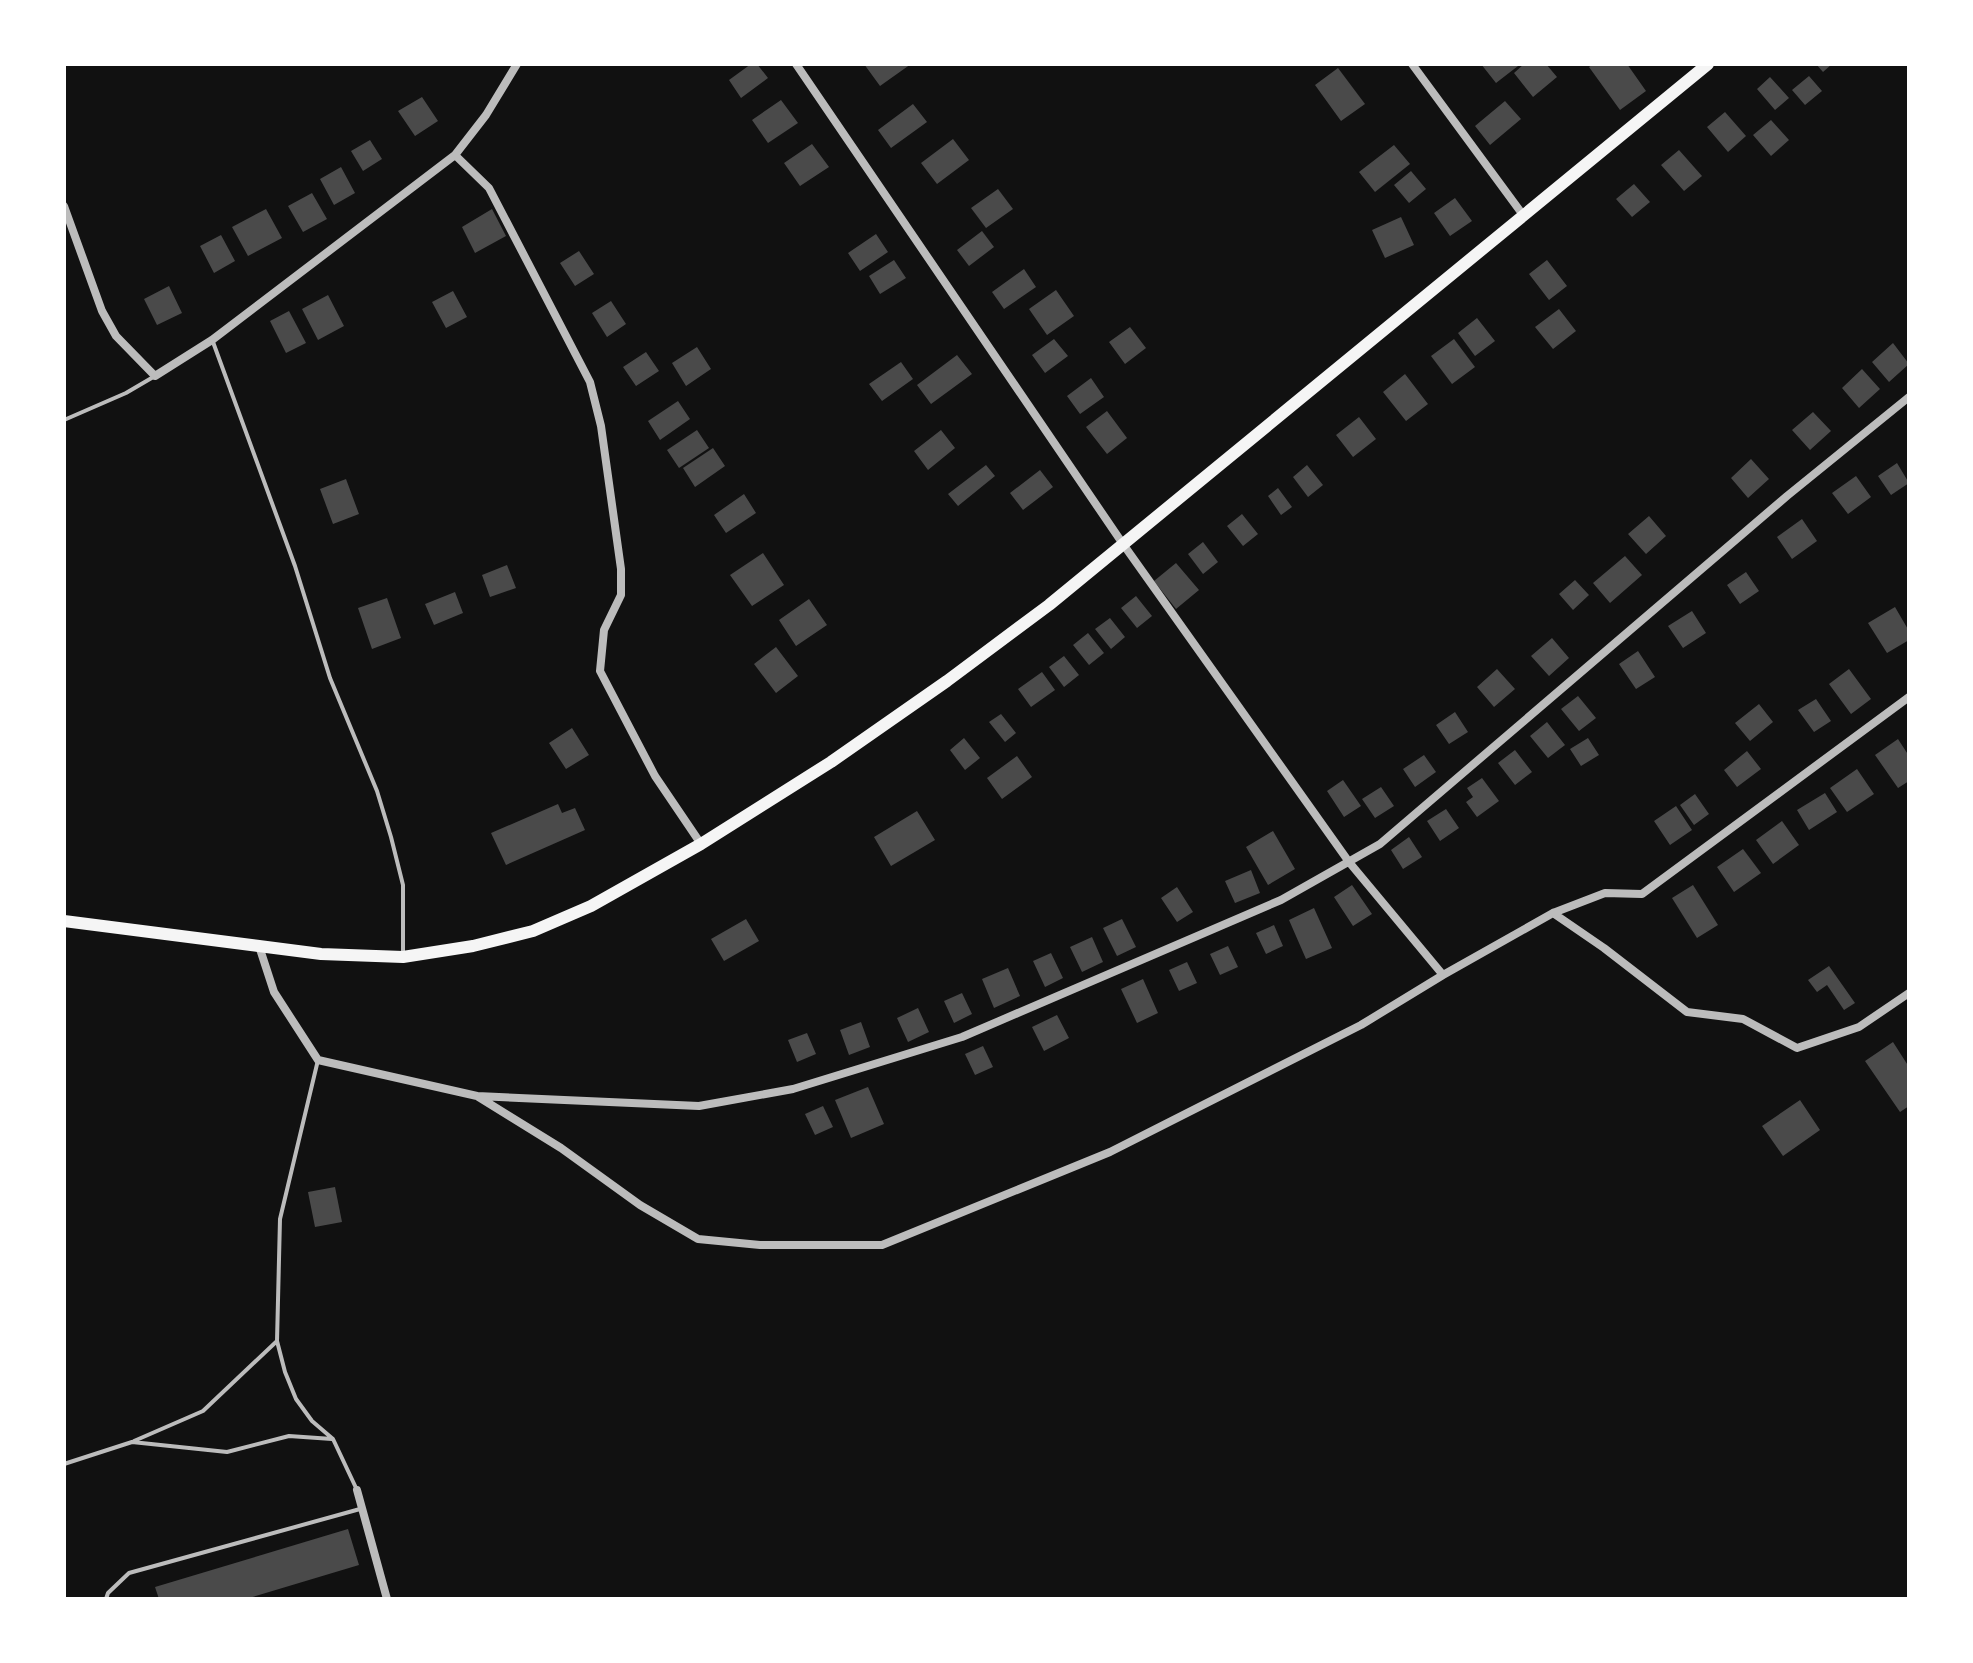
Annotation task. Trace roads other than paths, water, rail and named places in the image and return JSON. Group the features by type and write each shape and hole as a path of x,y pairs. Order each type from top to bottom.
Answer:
{"main road":[{"path":"64,921 321,954 403,957 473,946 533,931 591,906 701,844 831,762 1049,605 1708,64"}],"street":[{"path":"64,206 102,311 116,336 155,376 212,340 455,155 486,115 517,64"},
{"path":"796,64 1123,544 1349,862 1443,975"},
{"path":"1412,64 1523,215"},
{"path":"455,155 489,188 590,382 601,426 621,569 621,595 604,630 600,671 655,776 701,844"},
{"path":"259,946 274,992 318,1060 477,1096 699,1106 793,1089 962,1037 1281,900 1380,844 1787,496 1909,397"},
{"path":"477,1096 561,1148 640,1205 698,1239 760,1245 882,1245 1110,1152 1361,1025 1553,913 1605,893 1642,894 1909,697"},
{"path":"1553,913 1687,1012 1743,1019 1797,1048 1859,1027 1909,993"},
{"path":"357,1490 387,1599"}],"lane":[{"path":"212,340 295,566 330,678 377,791 403,885 403,957"},
{"path":"64,420 126,393 155,376"},
{"path":"318,1060 280,1219 277,1341 296,1399 312,1421 333,1439 357,1490"},
{"path":"64,1464 132,1442 203,1411 277,1341"},
{"path":"132,1442 227,1452 289,1436 333,1439"},
{"path":"106,1599 129,1573 360,1509"}]}
